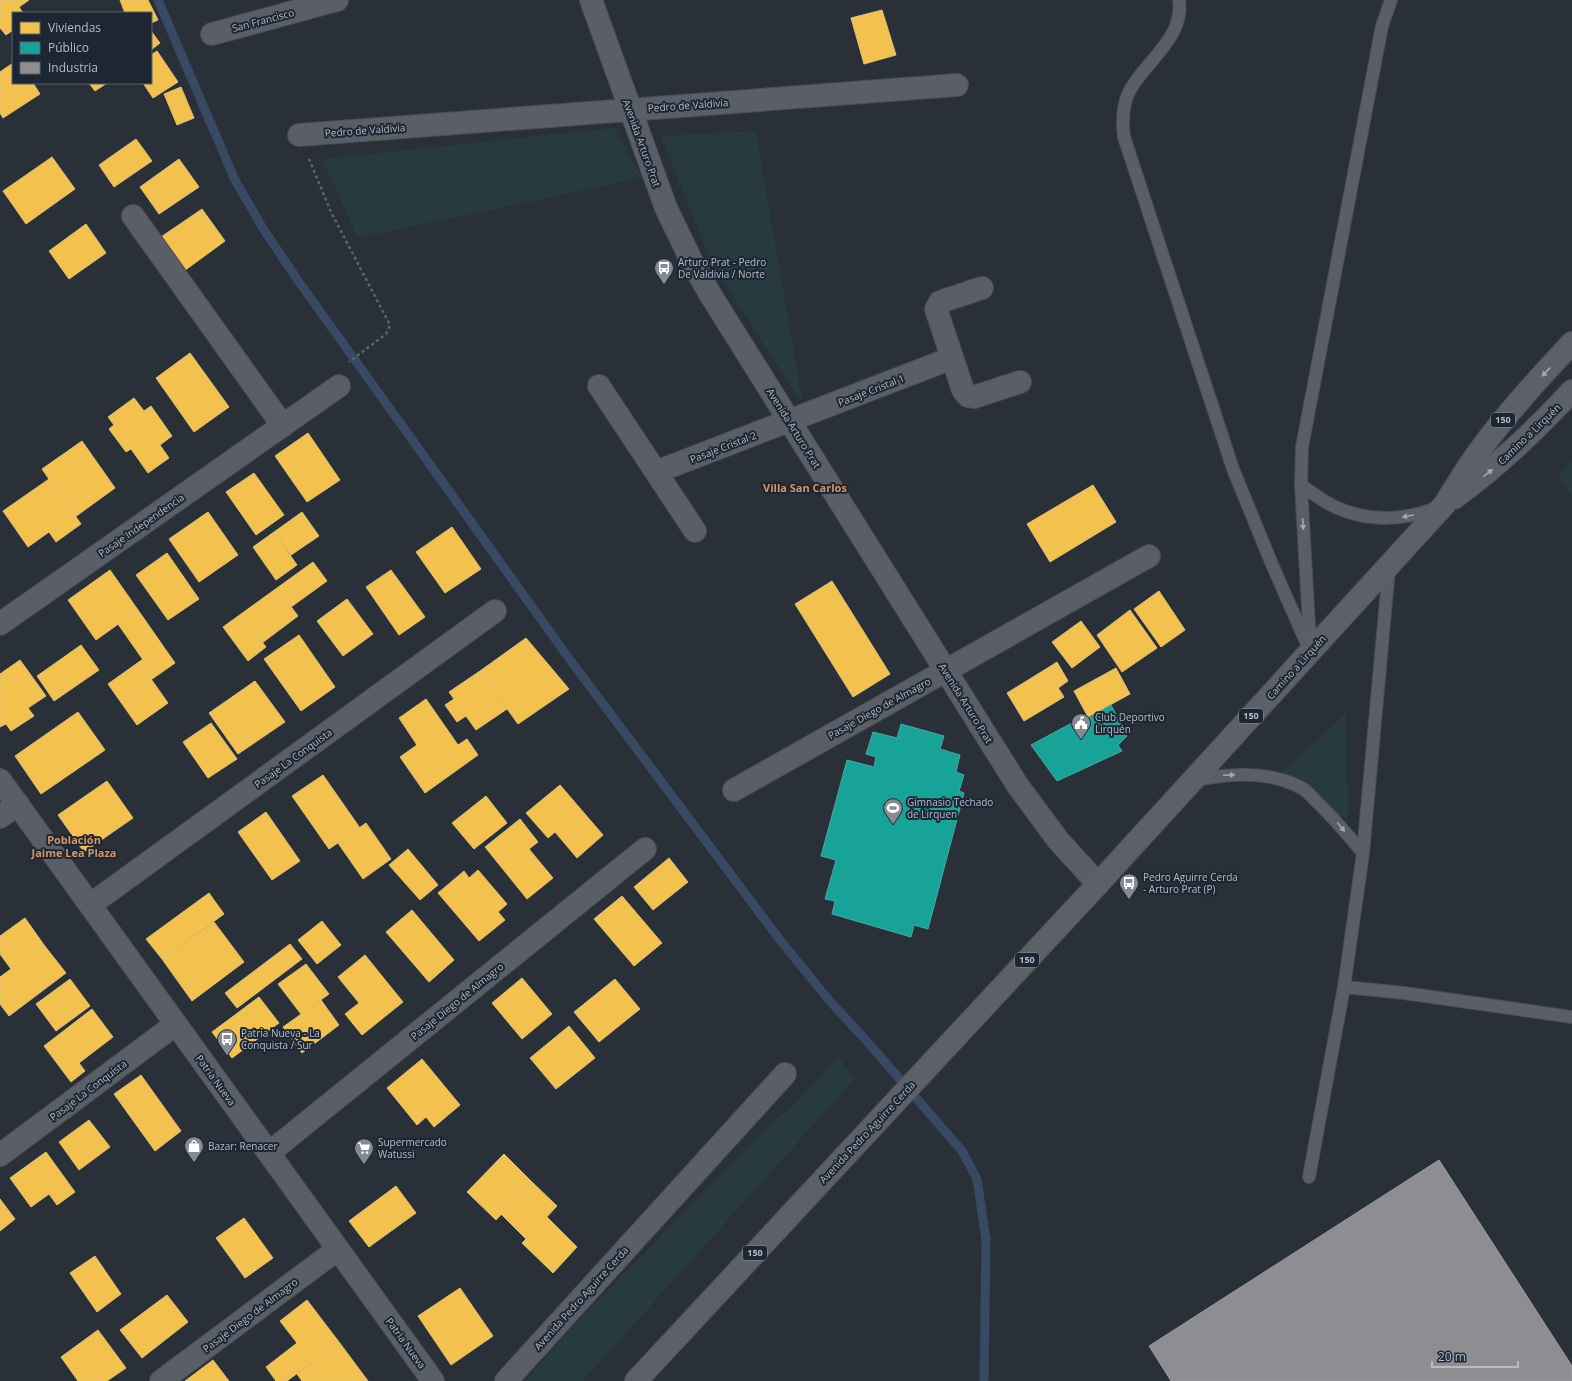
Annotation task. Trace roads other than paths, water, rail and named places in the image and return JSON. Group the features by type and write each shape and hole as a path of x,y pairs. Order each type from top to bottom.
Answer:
{"main road":[{"name":"Camino a Lirquén","path":"1098,884 1445,504 1473,460 1497,428 1518,402 1572,343"},
{"name":"Camino a Lirquén","path":"1445,504 1491,470 1517,448 1541,425 1572,391"},
{"name":"Avenida Pedro Aguirre Cerda","path":"636,1381 1098,884"}],"street":[{"name":"San Francisco","path":"212,34 337,0"},
{"name":"Avenida Arturo Prat","path":"591,0 666,208 694,266 710,294 1018,786 1058,840 1098,884"},
{"name":"Pedro de Valdivia","path":"299,135 957,85"},
{"path":"134,216 283,426"},
{"path":"982,288 943,301 937,305 937,312 964,394 971,397 1020,382"},
{"name":"Pasaje Cristal 1","path":"789,421 952,358"},
{"name":"Pasaje Independencia","path":"0,624 339,386"},
{"path":"599,386 695,531"},
{"name":"Pasaje Cristal 2","path":"656,472 789,421"},
{"name":"Pasaje Diego de Almagro","path":"734,790 1149,556"},
{"name":"Pasaje La Conquista","path":"90,905 495,611"},
{"name":"Patria Nueva","path":"0,780 433,1381"},
{"path":"0,817 18,804"},
{"name":"Pasaje Diego de Almagro","path":"269,1153 645,849"},
{"name":"Pasaje La Conquista","path":"0,1155 176,1024"},
{"name":"Avenida Pedro Aguirre Cerda","path":"506,1381 785,1074"},
{"name":"Pasaje Diego de Almagro","path":"161,1381 338,1249"}],"lane":[{"path":"1179,0 1178,18 1174,30 1129,93 1123,115 1124,137 1233,469 1271,562 1310,651"},
{"path":"1310,651 1301,485 1302,447 1382,26 1391,0"},
{"path":"1301,485 1320,499 1340,509 1362,516 1384,518 1404,517 1425,512 1445,504"},
{"path":"1309,1177 1344,987 1363,854 1389,565"},
{"path":"1191,782 1216,776 1240,775 1266,777 1304,789 1331,815 1363,854"},
{"path":"1344,987 1404,993 1572,1017"}],"waterway":[{"path":"158,0 235,180 262,227 299,282 568,657 780,940 828,999 872,1047 962,1151 977,1179 986,1240 984,1381"}],"place":[{"name":"Arturo Prat - Pedro De Valdivia / Norte","path":"664,285"},
{"name":"Club Deportivo Lirquén","path":"1081,740"},
{"name":"Gimnasio Techado de Lirquen","path":"893,825"},
{"name":"Pedro Aguirre Cerda - Arturo Prat (P)","path":"1129,900"},
{"name":"Patria Nueva - La Conquista / Sur","path":"227,1056"},
{"name":"Bazar: Renacer","path":"194,1163"},
{"name":"Supermercado Watussi","path":"364,1165"}],"district":[{"name":"Villa San Carlos","path":"805,488"},
{"name":"Población Jaime Lea Plaza","path":"74,846"}]}
